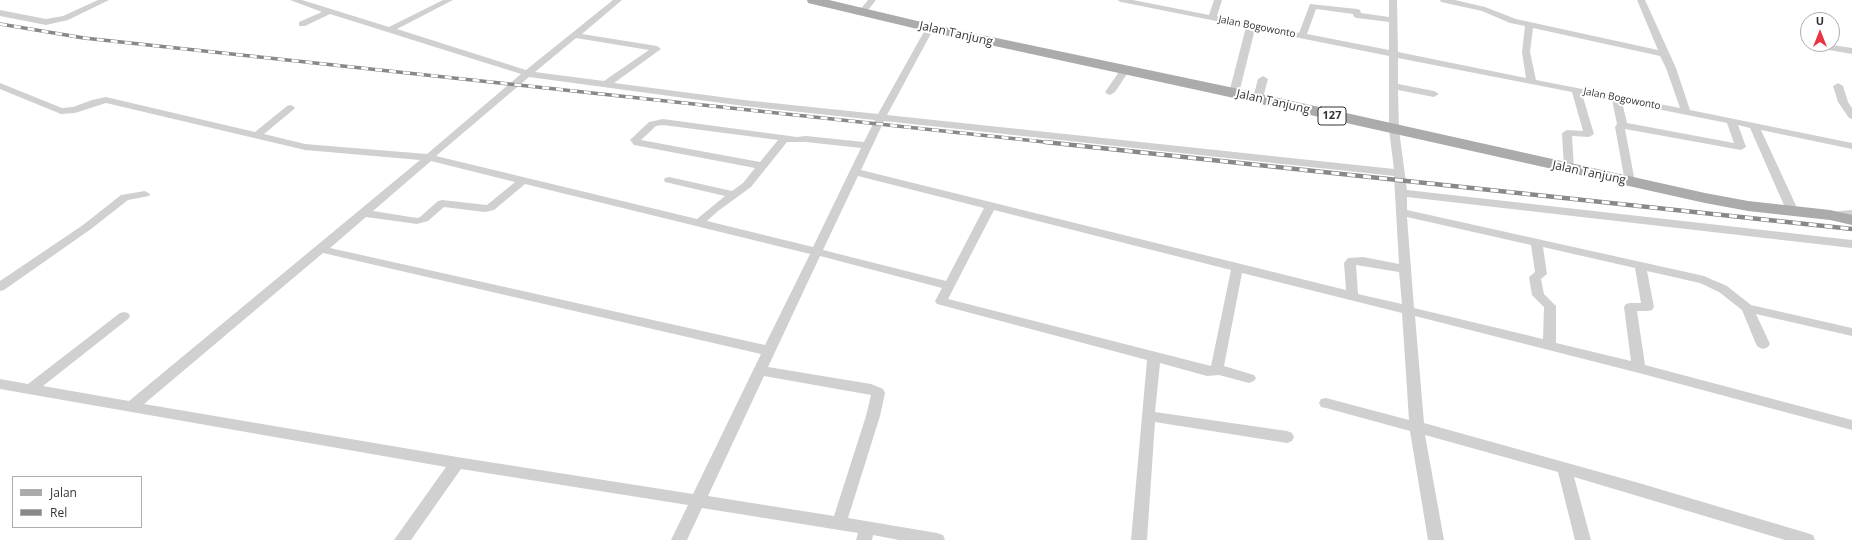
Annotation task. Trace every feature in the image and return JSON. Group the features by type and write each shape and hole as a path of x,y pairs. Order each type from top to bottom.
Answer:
{"main road":[{"name":"Jalan Tanjung","path":"813,0 867,6 930,28 1124,71 1258,98 1394,130 1732,204 1852,220"}],"street":[{"path":"0,13 46,22 65,18 104,0"},
{"path":"389,30 449,0"},
{"path":"132,406 364,213 427,157 618,0"},
{"name":"Jalan Bogowonto","path":"1121,0 1852,146"},
{"path":"1212,18 1218,0"},
{"path":"1392,0 1394,130 1402,192 1401,212 1417,427 1436,540"},
{"path":"1444,0 1478,6 1513,21 1529,25 1664,54"},
{"path":"1641,0 1673,74 1686,112"},
{"path":"301,1 528,73 605,85 744,103 1399,173"},
{"path":"1302,36 1313,6 1357,12 1357,15 1392,20"},
{"path":"302,24 330,11"},
{"path":"1529,25 1526,52 1532,82"},
{"path":"1234,93 1251,26"},
{"path":"679,540 855,172 882,117 930,28"},
{"path":"574,35 657,49 605,85"},
{"path":"1840,49 1852,51"},
{"path":"1110,92 1124,71"},
{"path":"1258,98 1263,78"},
{"path":"0,86 61,111 75,110 95,102 106,100 316,149 427,157 818,252 950,286"},
{"path":"1393,86 1434,94"},
{"path":"1838,86 1843,102 1852,116"},
{"path":"1569,169 1567,133 1589,134 1576,90"},
{"path":"1618,99 1622,125 1620,127 1630,182"},
{"path":"256,136 290,108"},
{"path":"762,166 638,142 635,140 653,124 663,122 797,140 804,144 867,148"},
{"path":"1622,125 1741,146 1731,122"},
{"path":"1754,126 1793,212"},
{"path":"699,223 714,209 734,196 747,185 784,139"},
{"path":"855,172 1237,268 1408,309 1639,368 1852,425"},
{"path":"364,213 417,221 424,219 442,204 484,209 490,208 524,180"},
{"path":"669,180 734,196"},
{"path":"1402,192 1852,244"},
{"path":"0,287 87,227 125,197 145,194"},
{"path":"991,206 950,286 941,300 1207,371 1215,371 1217,369 1249,378"},
{"path":"1401,212 1640,265 1716,284 1747,308 1852,332"},
{"path":"1830,216 1852,213"},
{"path":"1536,242 1541,274 1535,277 1538,295 1550,306 1549,345"},
{"path":"319,249 770,351"},
{"path":"1352,296 1350,263 1352,261 1362,261 1406,269"},
{"path":"1639,368 1630,307 1648,307 1640,265"},
{"path":"1217,369 1237,268"},
{"path":"1747,308 1763,344"},
{"path":"31,389 124,316"},
{"path":"1139,540 1154,357"},
{"path":"760,371 871,389 878,393 873,416 839,523"},
{"path":"1,385 457,462 839,523 866,534 936,540"},
{"path":"1326,403 1564,468 1807,540"},
{"path":"1148,416 1287,437"},
{"path":"402,540 457,462"},
{"path":"1564,468 1583,540"}],"railway":[{"path":"0,24 84,38 1054,143"},
{"path":"1045,142 1852,229"}]}
